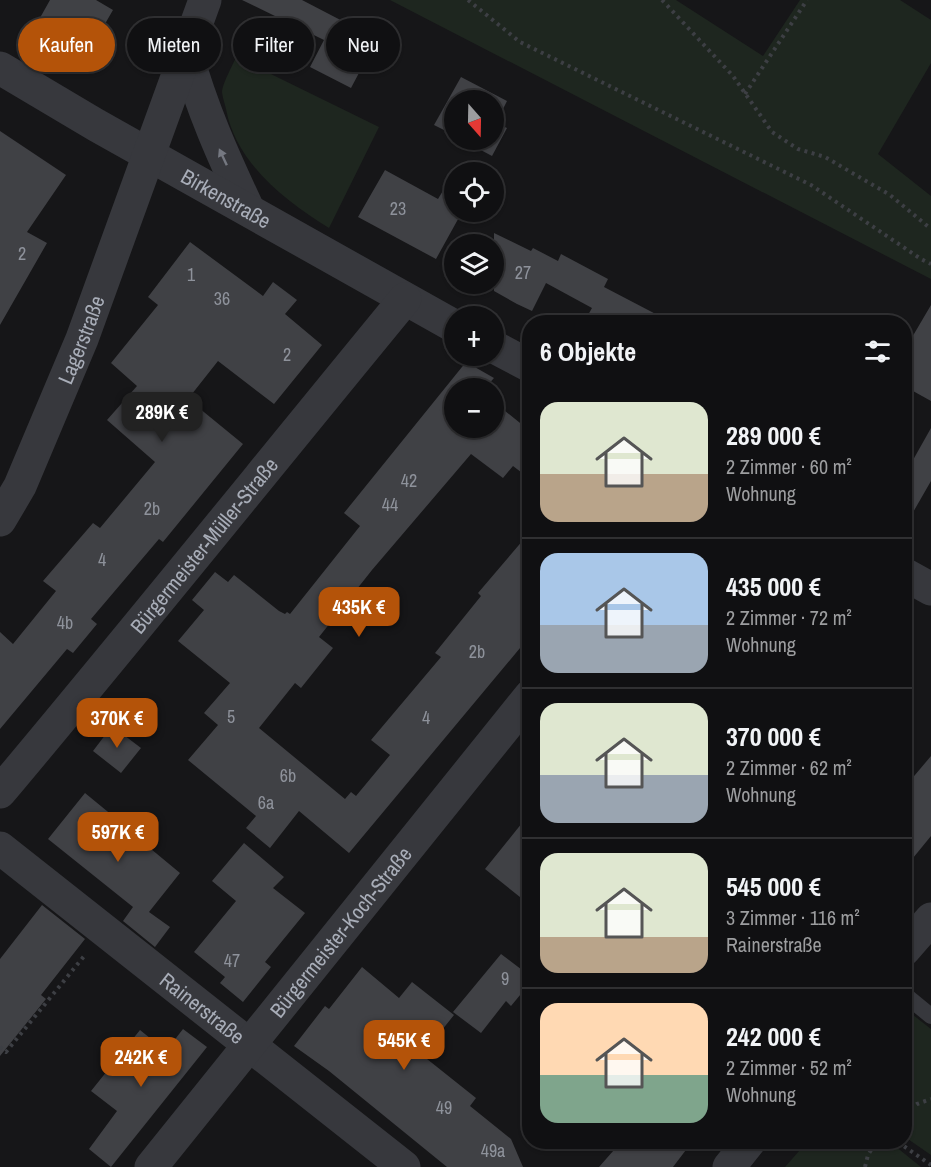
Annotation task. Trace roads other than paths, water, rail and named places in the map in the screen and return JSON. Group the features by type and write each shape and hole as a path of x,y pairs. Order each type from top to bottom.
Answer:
{"street":[{"name":"Lagerstraße","path":"198,18 205,0"},
{"name":"Birkenstraße","path":"0,68 80,116 444,320"},
{"name":"Lagerstraße","path":"0,520 20,486 82,339 179,72"},
{"path":"192,72 203,109 220,151 248,209"},
{"name":"Bürgermeister-Müller-Straße","path":"0,792 93,682 178,574 405,299"},
{"path":"504,352 522,362"},
{"path":"912,578 931,589"},
{"name":"Bürgermeister-Koch-Straße","path":"151,1167 522,706"},
{"name":"Rainerstraße","path":"0,849 404,1167"},
{"path":"912,941 931,919"},
{"path":"729,1167 743,1149"}],"lane":[{"path":"912,1001 931,1016"}]}
